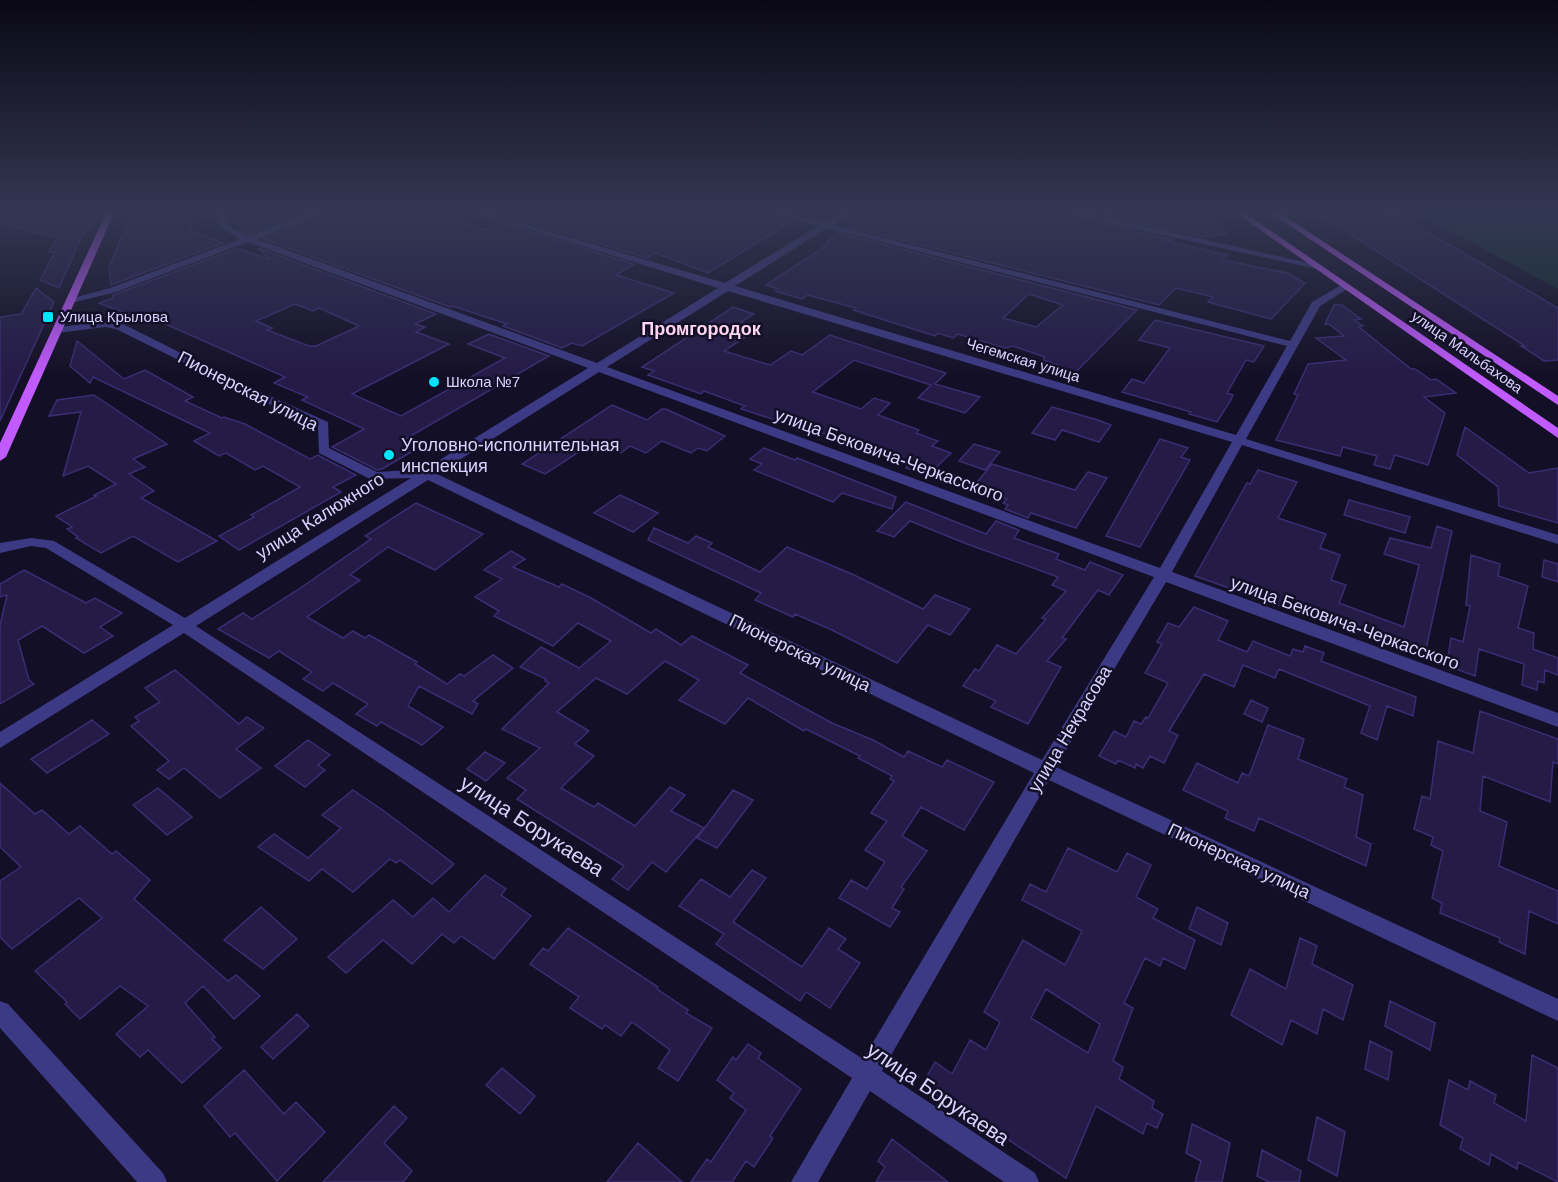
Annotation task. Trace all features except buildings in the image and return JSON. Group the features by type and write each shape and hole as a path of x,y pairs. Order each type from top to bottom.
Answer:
{"main road":[{"path":"0,457 85,268"},
{"name":"улица Мальбахова","path":"1319,268 1558,434"},
{"name":"улица Мальбахова","path":"1358,268 1558,401"}],"street":[{"path":"71,300 113,290 172,268"},
{"name":"улица Бековича-Черкасского","path":"329,268 1558,720"},
{"name":"Чегемская улица","path":"666,268 1238,440 1558,540"},
{"name":"улица Калюжного","path":"0,741 755,268"},
{"path":"994,268 1294,345"},
{"name":"улица Некрасова","path":"804,1182 1045,770 1163,575 1316,304 1346,286"},
{"name":"Пионерская улица","path":"57,330 105,324 119,326 239,386 324,425 323,450 375,476 425,473 1045,770 1558,1010"},
{"name":"улица Борукаева","path":"0,548 31,542 49,544 169,614 1026,1182"},
{"path":"0,1012 154,1182"}],"green space":[{"path":"1519,268 1558,268 1558,289"}],"place":[{"name":"Улица Крылова","path":"48,317"},
{"name":"Школа №7","path":"434,382"},
{"name":"Уголовно-исполнительная инспекция","path":"389,455"}],"district":[{"name":"Промгородок","path":"701,329"}]}
